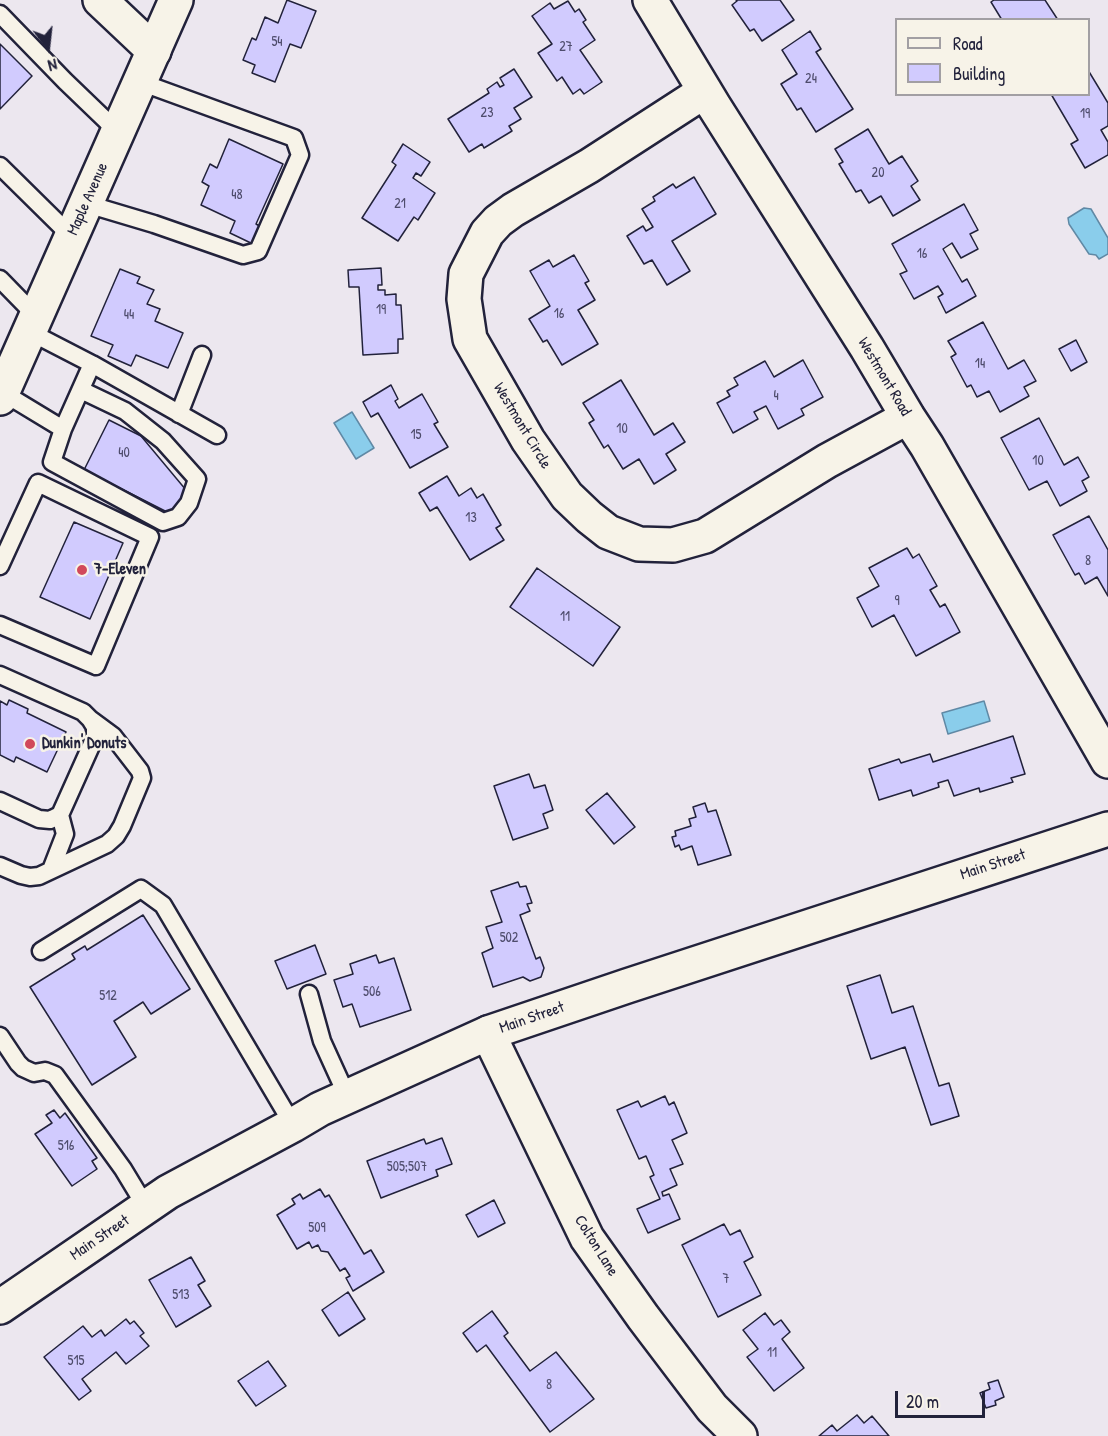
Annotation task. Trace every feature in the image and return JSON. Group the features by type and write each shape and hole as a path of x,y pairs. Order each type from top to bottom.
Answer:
{"street":[{"path":"100,0 154,51"},
{"name":"Maple Avenue","path":"1,395 176,0"},
{"name":"Westmont Road","path":"650,0 927,446 1108,762"},
{"name":"Westmont Circle","path":"705,91 589,166 498,221 487,233 466,274 464,299 471,339 528,440 567,496 589,518 608,532 639,544 673,546 705,536 827,461 908,417"},
{"name":"Main Street","path":"0,1307 168,1192 320,1109 488,1033 1108,829"},
{"name":"Colton Lane","path":"488,1033 587,1238 642,1317 712,1408 740,1436"}],"lane":[{"path":"0,14 118,132"},
{"path":"87,204 154,224 243,255 258,251 300,155 294,138 140,82"},
{"path":"0,166 72,237"},
{"path":"0,279 33,325 92,364 217,435"},
{"path":"179,414 202,355"},
{"path":"81,390 125,411 163,441 197,478 189,503 177,517 162,522 51,462 63,429 92,364"},
{"path":"1,395 63,429"},
{"path":"0,566 38,483 150,537 96,666 0,625"},
{"path":"0,675 83,712 113,736 140,771 142,778 116,836 107,844 39,876 21,875 0,866"},
{"path":"51,870 65,834 60,815 95,737 95,727 90,719"},
{"path":"0,801 39,819 50,820 60,815"},
{"path":"41,951 141,889 163,905 293,1125"},
{"path":"309,994 322,1041 347,1096"},
{"path":"0,1036 23,1068 34,1073 45,1071 55,1075 123,1169 146,1207"}],"water":[{"path":"1084,208 1091,209 1108,238 1108,254 1099,259 1096,255 1089,254 1069,224 1068,218"},
{"path":"352,412 374,448 356,459 334,423"},
{"path":"984,701 990,721 948,734 942,713"}],"building":[{"path":"287,0 316,11 301,48 290,44 275,82 252,73 255,65 243,60 252,38 256,40 265,17 278,23"},
{"path":"736,0 780,0 794,20 762,41 754,29 750,31 732,5"},
{"path":"994,0 1045,0 1057,18 1001,18 991,2"},
{"path":"568,1 575,12 579,9 586,20 583,22 595,40 580,50 602,82 584,94 580,89 573,94 562,77 557,81 538,53 552,44 532,16 550,3 554,9"},
{"path":"810,31 821,49 816,52 853,109 816,132 801,108 797,110 781,84 797,74 782,50"},
{"path":"0,44 32,76 0,109"},
{"path":"514,69 532,97 514,108 521,119 509,126 512,131 484,148 482,144 469,152 448,119 489,93 487,89 497,82 500,87 504,85 500,78"},
{"path":"1090,73 1108,103 1108,126 1101,130 1108,142 1108,155 1085,168 1071,144 1078,140 1052,96 1090,96"},
{"path":"868,129 889,164 902,156 918,181 911,186 920,200 893,216 881,196 869,203 861,190 856,192 839,164 843,162 835,149"},
{"path":"229,139 283,164 256,224 263,228 255,245 230,233 235,221 201,205 209,186 202,182 210,164 217,168"},
{"path":"403,144 430,162 421,176 416,173 413,178 435,193 418,220 414,217 398,241 362,218 396,165 392,162"},
{"path":"694,177 716,214 672,241 690,271 667,285 652,260 644,264 627,236 643,226 646,231 653,227 642,209 655,201 653,197 673,184 676,188"},
{"path":"964,204 978,230 970,234 978,249 961,258 952,243 943,249 962,282 967,279 976,296 946,313 938,297 943,294 938,286 914,299 900,274 907,271 892,244"},
{"path":"574,255 589,281 585,283 595,300 578,310 598,344 562,365 547,340 543,342 529,319 550,306 530,271 549,260 553,267"},
{"path":"381,268 382,285 378,285 378,290 385,290 385,295 396,294 396,305 401,305 403,339 398,339 398,353 363,355 359,287 349,287 348,270"},
{"path":"120,269 140,277 137,283 154,290 147,304 160,309 155,321 183,333 168,368 136,355 131,366 108,356 113,345 91,336"},
{"path":"983,322 1008,369 1024,360 1036,381 1024,387 1029,396 1000,412 989,391 977,397 971,385 967,387 951,357 956,354 948,341"},
{"path":"1076,340 1087,362 1071,371 1059,349"},
{"path":"803,360 823,397 801,409 804,415 778,429 766,406 754,412 758,419 733,433 717,403 730,396 727,391 738,385 734,378 765,361 774,377"},
{"path":"621,380 654,435 673,423 685,442 666,454 676,470 654,484 639,459 623,469 608,445 604,448 589,423 594,420 583,403"},
{"path":"391,385 398,399 395,401 399,408 422,394 438,422 434,424 448,447 410,468 378,413 371,417 363,402"},
{"path":"1039,418 1064,465 1078,457 1089,477 1082,481 1087,491 1060,506 1047,481 1029,490 1001,438"},
{"path":"109,420 141,436 186,490 173,515 84,470"},
{"path":"447,476 459,496 471,488 477,498 483,494 501,525 496,528 504,540 470,560 437,507 430,511 419,493"},
{"path":"1089,516 1108,550 1108,596 1097,577 1085,584 1079,573 1075,575 1053,535"},
{"name":"7-Eleven","path":"74,522 123,543 90,619 40,597"},
{"path":"907,548 913,558 919,554 937,586 930,590 940,607 945,604 960,632 916,656 894,615 872,627 857,598 879,586 869,568"},
{"path":"537,568 620,627 593,666 510,607"},
{"name":"Dunkin' Donuts","path":"9,700 28,709 27,713 66,732 47,772 16,757 14,762 0,755 0,701 7,705"},
{"path":"1013,736 1025,774 1011,778 1013,782 980,792 979,788 954,796 948,780 938,783 939,787 913,796 911,790 879,800 869,769 899,759 901,763 930,754 933,762"},
{"path":"529,774 534,788 545,785 553,810 543,814 548,828 513,840 494,786"},
{"path":"607,793 635,827 614,844 586,810"},
{"path":"705,803 708,812 716,810 731,855 698,865 692,846 681,850 679,845 675,847 672,837 676,836 675,831 691,826 689,819 696,817 693,807"},
{"path":"518,882 520,887 526,886 532,903 527,904 530,911 520,915 536,959 540,957 544,968 541,977 530,981 523,977 493,987 482,953 493,948 486,927 502,922 491,891"},
{"path":"143,915 190,989 151,1014 143,1002 114,1021 136,1057 92,1085 30,987 75,959 72,954 85,946 87,950"},
{"path":"315,945 326,974 287,989 275,961"},
{"path":"376,955 379,963 394,958 411,1010 360,1027 352,1004 343,1007 334,980 353,974 350,964"},
{"path":"880,975 892,1013 913,1006 939,1086 949,1083 959,1116 931,1125 905,1047 871,1059 847,986"},
{"path":"665,1096 669,1105 674,1102 687,1133 672,1140 683,1164 670,1169 677,1185 662,1192 663,1196 669,1194 680,1219 648,1233 637,1209 660,1199 650,1177 654,1175 646,1156 639,1159 617,1110 638,1101 641,1107"},
{"path":"54,1110 60,1118 65,1113 97,1158 92,1161 97,1169 72,1186 35,1134 52,1123 46,1115"},
{"path":"442,1138 452,1164 436,1170 438,1176 381,1198 367,1161 424,1139 426,1144"},
{"path":"320,1189 325,1197 329,1195 364,1254 371,1250 384,1272 353,1291 346,1278 350,1276 345,1268 340,1271 328,1252 321,1251 318,1245 312,1248 309,1242 297,1249 277,1215 295,1204 292,1199 300,1194 303,1199"},
{"path":"494,1200 505,1223 478,1237 466,1215"},
{"path":"724,1224 730,1235 740,1230 753,1257 744,1262 761,1295 718,1317 682,1245"},
{"path":"191,1257 205,1281 198,1285 211,1306 176,1327 149,1280"},
{"path":"348,1292 365,1319 339,1336 322,1310"},
{"path":"492,1311 508,1333 504,1336 530,1371 556,1352 594,1399 550,1432 486,1345 477,1352 463,1333"},
{"path":"765,1313 774,1325 781,1320 790,1332 782,1339 804,1368 774,1391 747,1357 758,1349 743,1330"},
{"path":"126,1319 130,1324 134,1321 144,1333 140,1336 149,1346 126,1364 116,1352 82,1379 91,1391 79,1400 44,1357 83,1326 92,1337 101,1330 105,1336"},
{"path":"268,1361 286,1386 256,1406 238,1381"},
{"path":"998,1380 1004,1397 995,1401 996,1405 986,1408 980,1393 990,1389 988,1383"},
{"path":"857,1415 864,1423 872,1416 889,1436 819,1436 832,1425 837,1431"}],"place":[{"name":"7-Eleven","path":"82,570"},
{"name":"Dunkin' Donuts","path":"30,744"}]}
